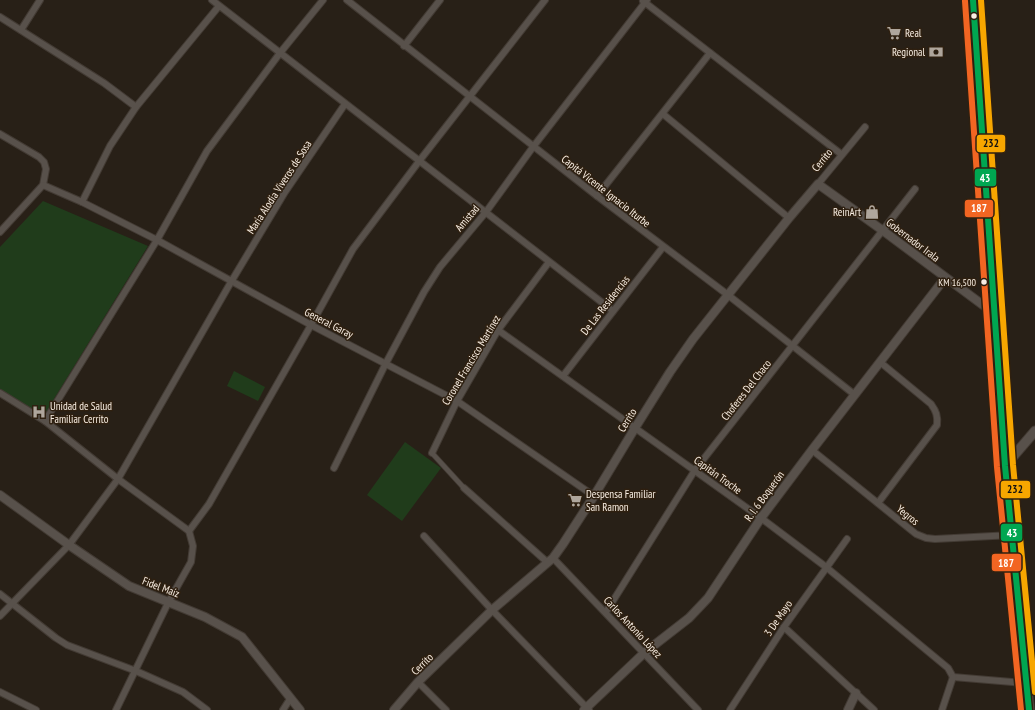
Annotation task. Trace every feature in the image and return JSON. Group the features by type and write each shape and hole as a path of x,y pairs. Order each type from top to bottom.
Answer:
{"main road":[{"path":"973,0 1005,466 1025,683 1029,710"},
{"path":"1005,466 1035,431"}],"street":[{"path":"21,30 40,0"},
{"path":"212,0 613,311"},
{"path":"44,421 156,240 207,151 280,53 323,0"},
{"name":"Capitá Vicente Ignacio Iturbe","path":"347,0 404,46 663,247 728,295 855,395"},
{"path":"404,46 440,0"},
{"path":"189,531 208,504 353,249 420,160 545,0"},
{"path":"645,1 841,154"},
{"name":"Amistad","path":"334,468 386,363 424,292 440,268 486,212 533,146 645,1"},
{"path":"82,202 110,146 136,107 219,6"},
{"path":"0,17 104,84 136,107"},
{"path":"597,196 710,53"},
{"name":"Maria Alodia Viveros de Sosa","path":"0,616 69,545 118,478 231,282 285,192 345,104"},
{"path":"663,114 789,218"},
{"name":"Cerrito","path":"394,710 418,682 492,610 550,560 563,544 670,372 693,339 789,218 865,127"},
{"path":"0,134 39,157 44,162 46,169 43,185 1,229"},
{"name":"Gobernador Irala","path":"818,184 995,314"},
{"name":"General Garay","path":"43,185 82,202 156,240 311,325 457,401 594,496"},
{"name":"Choferes Del Chaco","path":"606,612 695,470 915,189"},
{"name":"De Las Residencias","path":"563,376 663,247"},
{"name":"Coronel Francisco Martínez","path":"432,453 457,401 498,330 549,262"},
{"name":"R. I. 6 Boquerón","path":"586,709 644,653 689,618 704,603 761,518 945,278"},
{"name":"Capitán Troche","path":"498,330 695,470 826,567 948,668 953,677"},
{"path":"878,503 937,425 938,419 936,411 931,404 880,362"},
{"path":"0,393 44,421 189,531 193,546 191,562 169,601 116,710"},
{"name":"Yegros","path":"812,450 916,534 926,538 935,539 1012,536"},
{"path":"432,453 464,488"},
{"name":"Carlos Antonio López","path":"464,488 550,560 606,612 698,710"},
{"name":"Fidel Maíz","path":"0,495 129,586 169,601 205,617 242,637 300,710"},
{"path":"424,536 586,709"},
{"name":"3 De Mayo","path":"730,710 784,627 847,539"},
{"path":"0,594 67,645 136,671 183,692 207,710"},
{"path":"784,627 874,710"},
{"path":"942,710 953,677 1025,683"},
{"path":"418,682 446,710"},
{"path":"0,692 36,710"},
{"path":"848,710 856,693"},
{"path":"283,710 290,699"},
{"path":"16,710 18,702"}],"green space":[{"path":"43,201 148,246 43,417 0,390 0,247"},
{"path":"234,371 265,387 258,401 227,386"},
{"path":"405,442 441,468 402,521 367,495"}],"transit line":[{"name":"43","path":"973,0 1005,466 1029,710"},
{"name":"232","path":"981,0 1013,465 1035,692"},
{"name":"187","path":"965,1 997,467 1021,710"}],"place":[{"name":"Real","path":"894,33"},
{"name":"Regional","path":"936,52"},
{"name":"ReinArt","path":"872,212"},
{"name":"KM 16,500","path":"984,282"},
{"name":"Unidad de Salud Familiar Cerrito","path":"39,412"},
{"name":"Despensa Familiar San Ramon","path":"575,500"}]}
